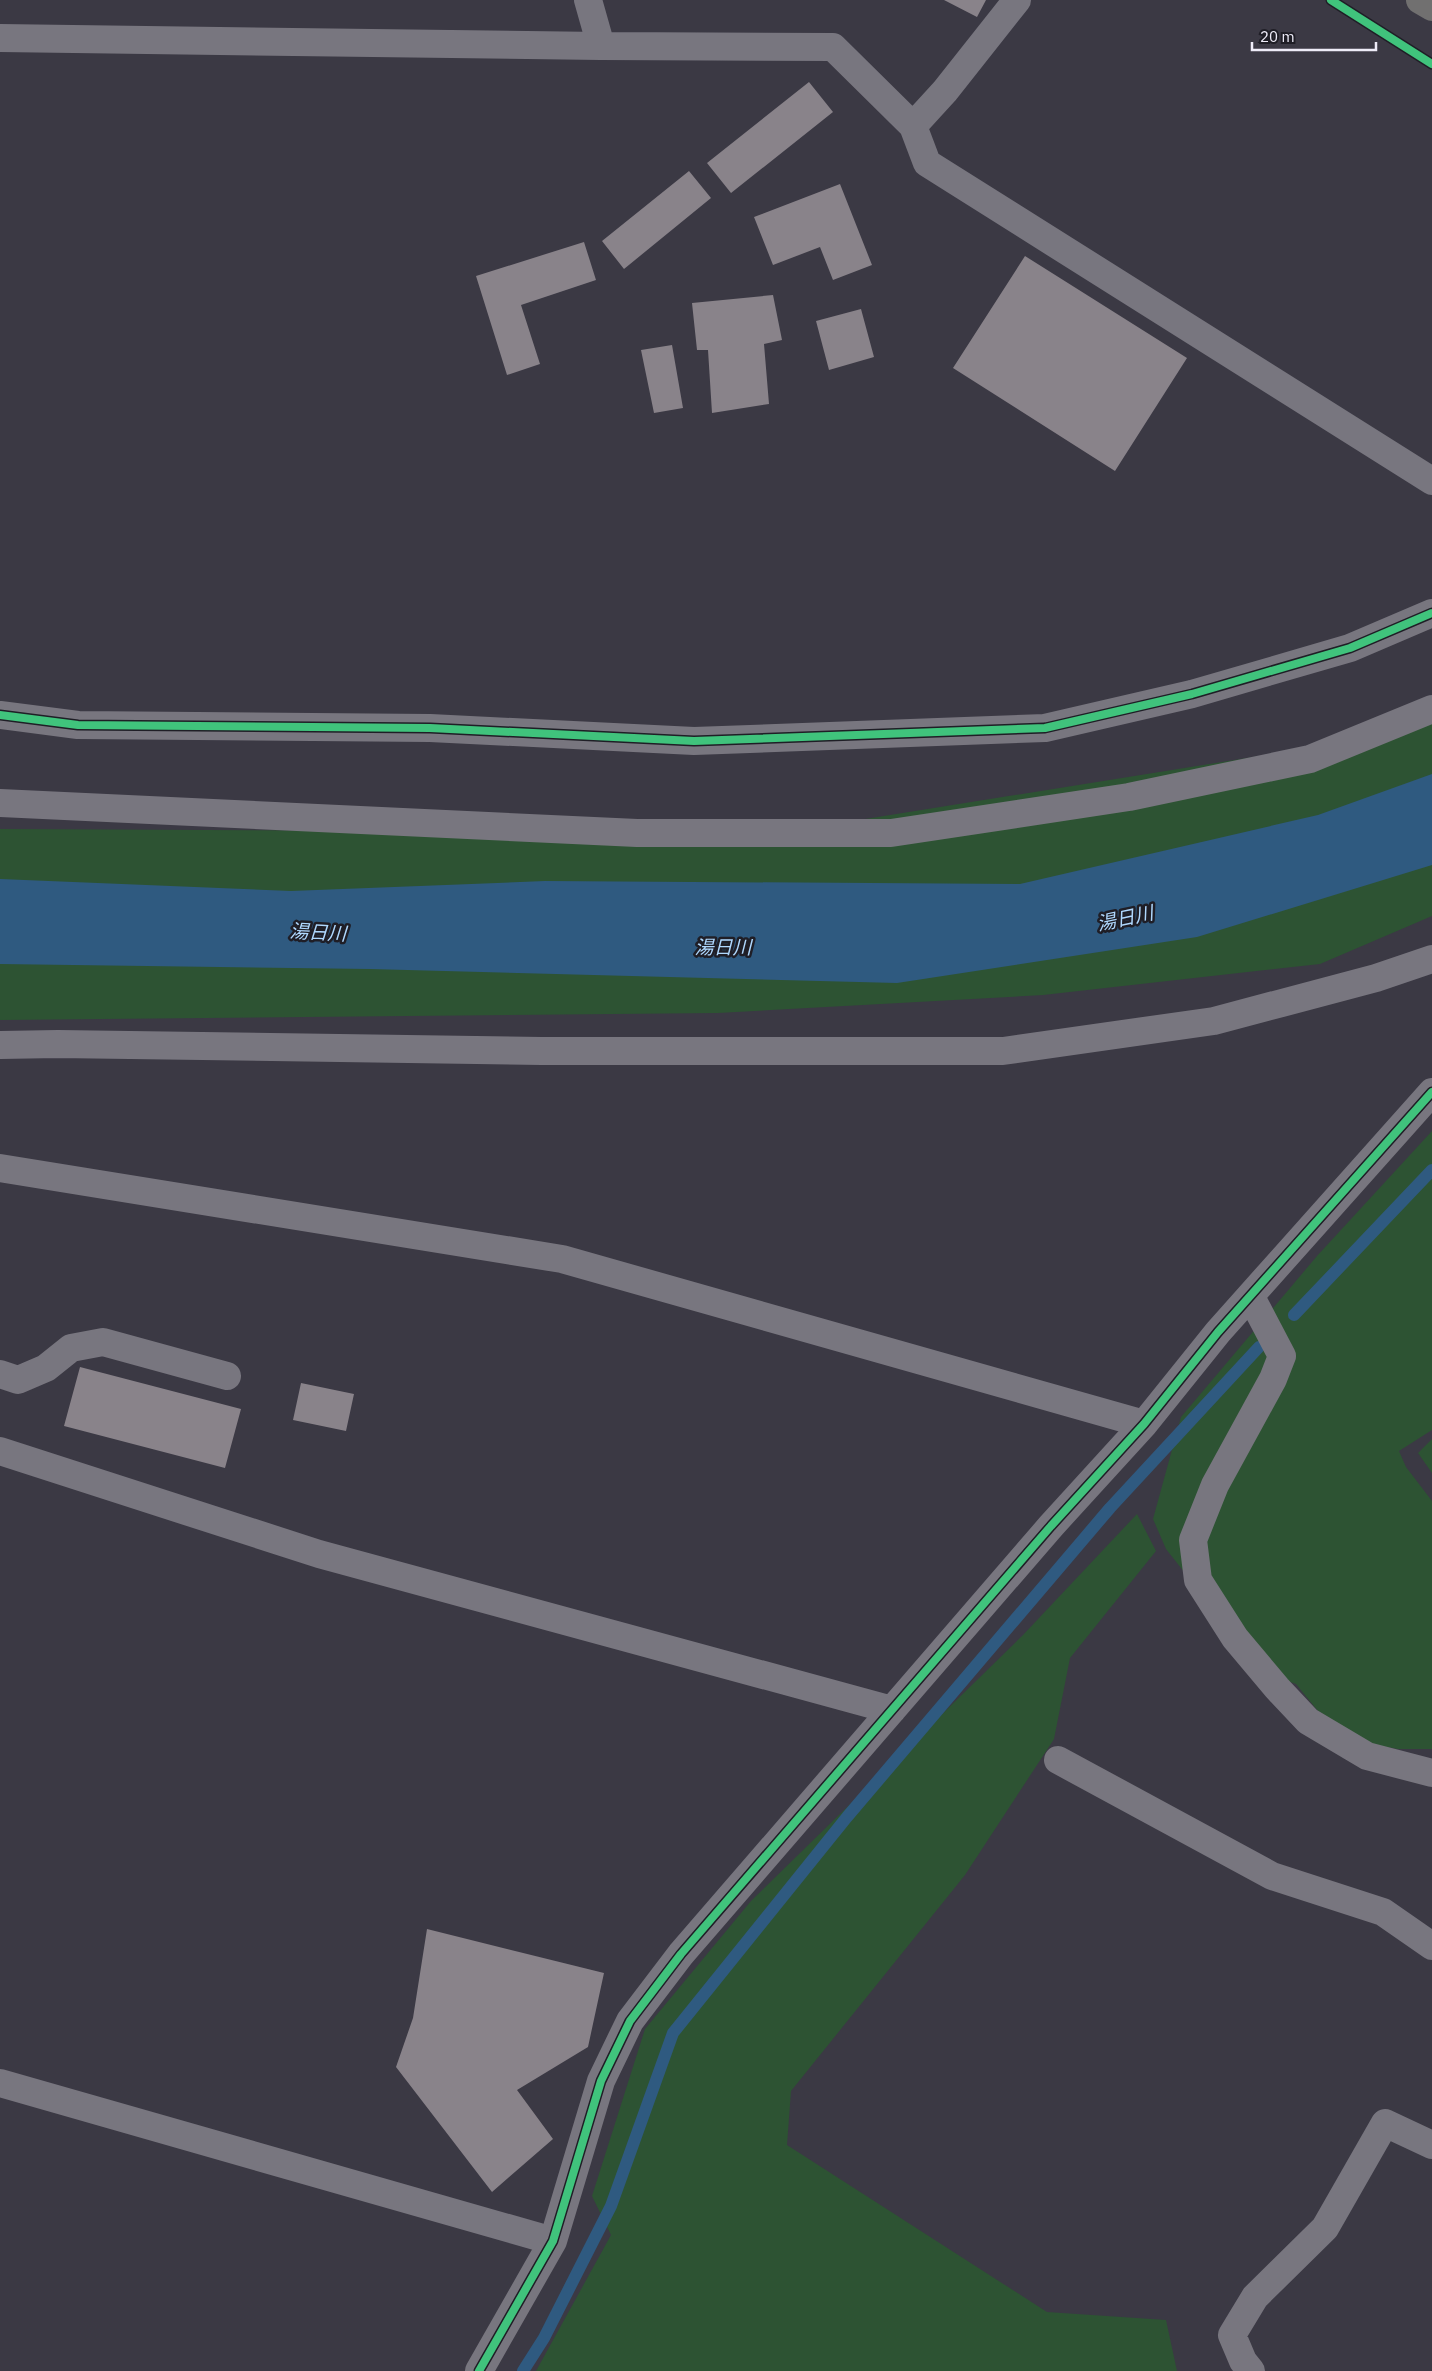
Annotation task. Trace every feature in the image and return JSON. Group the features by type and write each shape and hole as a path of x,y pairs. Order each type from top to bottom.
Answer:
{"main road":[{"path":"1420,0 1432,8"}],"street":[{"path":"588,0 602,46"},
{"path":"913,126 945,91 1018,0"},
{"path":"0,38 833,47 913,126 926,162 1432,481"},
{"path":"0,716 78,725 430,728 694,741 1045,728 1192,694 1350,648 1432,613"},
{"path":"0,803 637,833 891,833 1129,797 1310,759 1432,709"},
{"path":"0,1045 542,1051 1003,1051 1214,1021 1376,978 1432,959"},
{"path":"479,2371 553,2241 601,2081 630,2021 681,1954 1051,1526 1144,1424 1212,1340 1432,1092"},
{"path":"0,1168 562,1259 1144,1424"},
{"path":"1251,1297 1282,1356 1273,1379 1215,1484 1193,1540 1198,1580 1235,1638 1276,1688 1308,1721 1367,1756 1432,1773"},
{"path":"0,1374 18,1380 46,1368 71,1348 103,1342 227,1376"},
{"path":"0,1451 319,1554 892,1710"},
{"path":"1058,1760 1272,1876 1382,1912 1432,1946"},
{"path":"0,2083 553,2241"},
{"path":"1251,2371 1243,2361 1232,2335 1256,2297 1324,2228 1385,2123 1432,2144"}],"green space":[{"path":"1432,705 1432,916 1320,964 1043,995 718,1013 0,1020 0,829 778,833 1353,741"},
{"path":"1432,1131 1432,1430 1399,1451 1406,1467 1432,1501 1432,1749 1398,1749 1370,1744 1318,1711 1296,1684 1263,1672 1166,1549 1153,1519 1181,1417 1317,1256"},
{"path":"1432,1439 1432,1473 1418,1453"},
{"path":"1137,1514 1156,1551 1070,1658 1054,1739 965,1875 791,2091 787,2145 1047,2312 1166,2320 1177,2371 536,2371 611,2235 592,2196 645,2029 751,1901 1023,1635"}],"water":[{"name":"湯日川","path":"1432,774 1432,865 1197,937 897,983 370,969 0,964 0,879 291,891 545,881 1020,884 1318,815"}],"building":[{"path":"944,0 986,0 977,17"},
{"path":"809,82 833,112 731,193 707,163"},
{"path":"689,171 711,198 624,269 602,241"},
{"path":"840,184 872,265 833,280 820,247 773,265 754,217"},
{"path":"584,242 596,280 521,305 540,364 507,375 476,276"},
{"path":"1025,256 1187,358 1115,471 953,368"},
{"path":"773,295 782,340 764,344 769,404 712,413 708,350 697,350 692,303"},
{"path":"861,309 874,357 829,370 816,321"},
{"path":"672,345 683,408 654,413 641,350"},
{"path":"80,1367 241,1409 225,1468 64,1426"},
{"path":"301,1383 354,1394 346,1431 293,1420"},
{"path":"427,1929 604,1973 588,2047 517,2090 553,2139 492,2192 396,2067 413,2018"}],"waterway":[{"path":"1294,1315 1432,1170"},
{"path":"523,2371 544,2338 611,2206 673,2033 847,1817 1110,1508 1259,1347"}],"cycle path":[{"path":"1331,0 1432,64"},
{"path":"0,715 78,725 430,728 694,741 1045,728 1192,694 1350,648 1432,613"},
{"path":"479,2371 553,2241 601,2081 630,2021 681,1954 1051,1526 1144,1424 1218,1332 1432,1092"}]}
